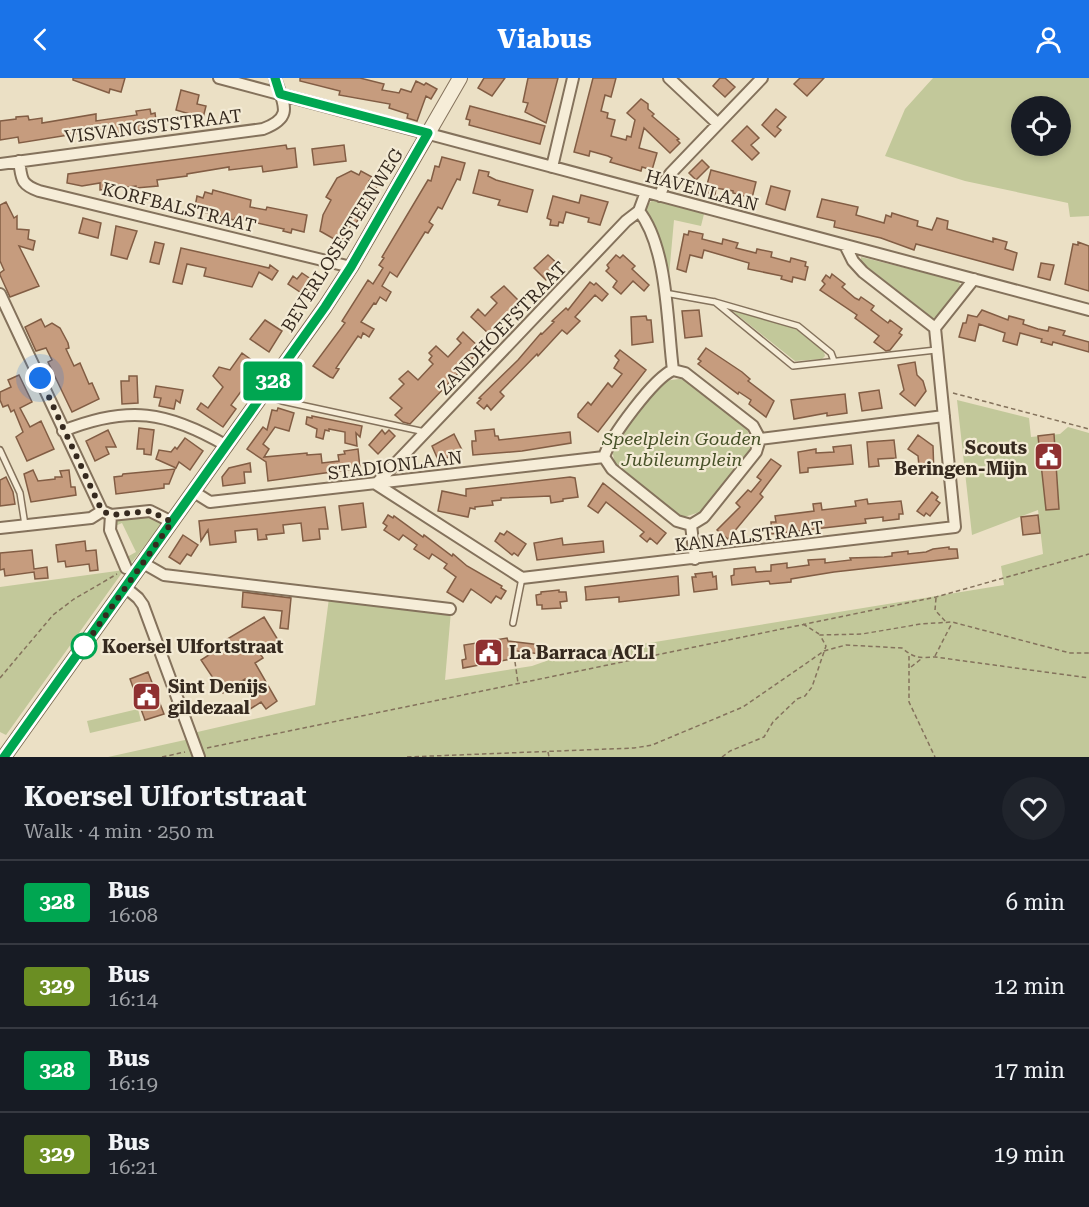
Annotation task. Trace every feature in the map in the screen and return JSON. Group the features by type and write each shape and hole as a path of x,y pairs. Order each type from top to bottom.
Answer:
{"street":[{"name":"HAVENLAAN","path":"219,78 1089,310"},
{"path":"275,78 280,94"},
{"name":"BEVERLOSESTEENWEG","path":"4,757 264,394 351,267 460,78"},
{"path":"552,167 573,78"},
{"path":"669,78 718,124"},
{"path":"660,196 665,181 762,78"},
{"name":"VISVANGSTSTRAAT","path":"0,164 263,129 279,123 283,117 285,108 280,94"},
{"name":"KORFBALSTRAAT","path":"18,161 26,186 39,191 351,267"},
{"path":"646,192 639,212 648,223 660,252 673,370"},
{"name":"ZANDHOEFSTRAAT","path":"375,484 626,221 639,212"},
{"path":"845,244 853,261 863,272 935,328 974,279"},
{"path":"0,294 63,431 106,513 110,530 126,568"},
{"name":"KANAALSTRAAT","path":"522,578 955,527 935,328"},
{"path":"673,370 685,373 753,426 760,439 756,452 704,517 691,525 677,521 668,514 612,469 604,457 608,444 628,417 663,374 673,370"},
{"path":"63,431 91,420 115,415 137,414 178,422 199,429 227,446"},
{"path":"760,439 944,416"},
{"name":"STADIONLAAN","path":"194,492 210,502 604,457"},
{"path":"375,484 522,578"},
{"path":"0,528 91,518 106,513 150,511 172,522"},
{"path":"691,525 695,559"},
{"path":"143,562 164,575 450,609"},
{"path":"126,588 143,605 198,753"}],"lane":[{"path":"664,293 715,302 798,326 831,353 834,361"},
{"path":"715,302 794,366 936,350"},
{"path":"264,394 282,401 425,432"},
{"path":"0,450 20,493 25,525"},
{"path":"513,623 522,578"}],"path":[{"path":"941,390 1089,429"},
{"path":"162,757 198,753 936,597 1089,554"},
{"path":"0,678 53,615 74,599 126,568"},
{"path":"936,597 935,609 946,622"},
{"path":"935,657 952,622"},
{"path":"820,635 862,634 952,622 1071,653 1089,653"},
{"path":"722,757 764,736 773,722 797,699 805,696 812,687 826,646 820,635 803,624"},
{"path":"407,757 634,748 652,745 743,707 824,651 846,645 902,648 909,655 924,658"},
{"path":"909,655 909,702 935,757"},
{"path":"910,667 917,660 935,657 1016,670 1089,678"},
{"path":"515,662 518,684"},
{"path":"548,751 549,757"},
{"path":"464,757 467,753"}],"green space":[{"path":"933,78 1089,78 1089,216 1070,217 1068,203 965,181 885,156 905,109"},
{"path":"653,200 704,214 701,226 674,220 668,287 662,244 646,213 646,206"},
{"path":"861,257 958,281 961,286 933,318 861,262"},
{"path":"731,310 770,319 800,331 821,347 825,356 822,359 795,361"},
{"name":"Speelplein Gouden Jubileumplein","path":"687,380 747,428 752,449 703,511 681,518 615,466 612,448 659,386 664,381"},
{"path":"957,400 1029,418 1031,437 1060,434 1068,427 1089,433 1089,757 108,757 194,738 193,733 315,705 329,598 451,611 445,680 532,666 549,660 618,648 1004,585 1001,566 1043,554 1038,510 972,535"},
{"path":"149,515 161,525 129,566 126,564 127,557 136,552 122,523 113,527 116,519"},
{"path":"124,570 6,735 0,732 0,587"},
{"path":"138,709 141,721 90,733 87,721"}],"building":[{"path":"73,78 125,78 121,92 110,89 109,93 73,80"},
{"path":"300,78 360,78 384,84 382,90 399,93 401,89 411,92 416,81 437,89 431,99 426,96 417,121 407,118 408,114 389,108 390,104 339,95 340,91 300,81"},
{"path":"484,78 505,78 492,96 478,88"},
{"path":"528,78 558,78 546,123 525,112 528,103 523,102"},
{"path":"593,78 616,78 611,97 605,95 601,111 608,113 607,118 615,120 611,136 626,140 627,136 631,137 635,120 627,113 641,99 648,104 648,109 654,114 652,116 679,139 677,140 680,143 670,153 644,128 639,148 657,153 652,170 642,167 641,171 610,162 612,158 590,151 589,156 574,152"},
{"path":"720,78 725,78 735,87 725,97 713,86"},
{"path":"800,78 824,78 807,96 794,84"},
{"path":"181,90 199,95 197,104 206,106 203,118 176,110"},
{"path":"470,106 545,126 540,144 469,125 470,120 466,119"},
{"path":"150,109 151,114 155,113 157,128 108,134 107,130 19,143 18,137 0,140 0,121 16,119 16,117 28,116 29,120 42,118 42,123 96,114 96,121 137,115 136,111"},
{"path":"776,109 786,117 777,127 781,130 775,137 762,125"},
{"path":"747,126 759,138 751,145 759,153 752,160 732,141"},
{"path":"286,145 287,149 295,148 297,167 263,172 262,166 229,170 229,167 157,180 158,186 136,188 136,186 100,190 100,183 82,186 67,183 68,174"},
{"path":"344,145 346,161 314,165 312,149"},
{"path":"442,157 465,163 460,180 457,179 442,209 438,207 429,222 433,225 428,233 425,232 397,277 390,272 382,286 391,292 386,301 380,297 361,322 374,329 369,337 363,333 361,338 358,336 336,368 339,369 333,378 330,377 313,366 345,323 342,321 368,280 373,284 383,268 379,265 384,258 382,257 428,180 431,181 435,166 439,167"},
{"path":"702,160 709,167 696,180 689,173"},
{"path":"479,170 489,172 488,176 496,180 533,190 527,212 498,205 500,200 473,193"},
{"path":"711,170 756,182 752,198 716,188 715,195 705,192"},
{"path":"351,171 359,175 361,171 372,177 369,181 377,186 355,225 352,223 341,243 320,231 323,215 331,200 326,197 337,178"},
{"path":"771,186 790,191 785,210 766,204"},
{"path":"213,190 251,200 250,207 266,210 267,207 307,215 304,232 292,229 291,233 283,231 284,229 235,218 234,220 200,211 201,209 195,207 197,196 203,198 205,192 212,194"},
{"path":"581,195 608,202 600,225 588,222 589,218 566,212 563,223 559,222 558,226 550,225 551,220 547,218 553,196 579,203"},
{"path":"822,199 858,207 856,215 884,223 886,215 891,217 892,213 918,221 917,226 932,230 937,218 948,221 947,229 993,242 993,238 1007,242 1005,249 1017,253 1013,270 916,244 914,250 881,238 834,227 835,221 817,217"},
{"path":"6,202 14,218 17,216 17,229 29,230 28,239 35,241 33,250 19,246 39,286 10,297 0,275 4,270 0,261 0,205"},
{"path":"83,218 101,223 98,238 79,233"},
{"path":"116,226 137,231 127,259 111,255"},
{"path":"689,231 703,234 702,239 722,244 723,239 738,243 736,248 756,253 757,249 772,252 771,257 790,262 791,258 806,262 805,266 808,267 805,280 793,277 792,282 781,279 782,276 748,269 749,263 704,250 702,258 690,255 686,272 677,269 684,234 688,235"},
{"path":"155,242 164,244 159,264 150,262"},
{"path":"1078,242 1089,246 1089,291 1065,284 1073,244 1078,245"},
{"path":"181,248 269,268 270,265 278,271 272,280 259,272 252,287 204,276 206,268 187,264 182,284 173,282"},
{"path":"548,255 560,266 546,280 534,268"},
{"path":"616,255 620,258 623,255 635,266 632,269 649,285 644,291 633,281 621,294 613,287 617,281 606,271 609,268 607,265"},
{"path":"1041,263 1054,265 1050,280 1038,277"},
{"path":"302,273 318,284 309,298 288,284 293,276 297,279"},
{"path":"832,274 845,284 842,287 855,298 859,300 861,297 874,306 871,310 888,323 890,320 902,329 899,333 902,335 890,350 886,351 874,342 879,336 855,318 857,315 820,290 825,284 822,281 826,275 830,278"},
{"path":"590,282 594,285 596,283 608,294 602,301 595,295 575,317 580,321 567,334 562,330 538,356 537,354 500,392 504,396 491,410 487,405 484,409 477,403 481,399 479,398 554,322 552,321 566,308 568,310"},
{"path":"504,286 519,301 489,334 471,317 478,309 485,316 497,303 491,297"},
{"path":"699,310 702,336 685,338 682,311"},
{"path":"982,310 1008,320 1009,316 1024,320 1023,324 1038,329 1048,331 1049,327 1065,331 1063,335 1089,342 1089,352 1053,342 1052,345 1041,342 1042,339 1020,333 1017,345 1003,341 1005,333 979,324 975,341 959,337 968,315 977,317"},
{"path":"646,316 647,320 651,320 653,342 632,345 631,317"},
{"path":"41,319 45,327 52,323 60,328 68,343 69,348 66,349 74,366 80,363 89,384 92,383 99,399 72,412 48,362 52,360 46,348 36,351 25,327"},
{"path":"265,320 282,331 269,352 250,339"},
{"path":"463,332 481,349 410,424 403,422 395,415 402,408 390,398 404,384 399,379 408,371 418,380 433,364 429,360 432,356 429,353 436,346 448,357 461,343 457,339"},
{"path":"706,348 742,372 750,379 748,381 774,401 766,417 749,404 751,400 739,392 738,394 698,364 701,361 698,359"},
{"path":"620,350 646,370 598,432 578,417 578,414 588,402 591,405 608,383 612,387 622,374 614,368 619,360 615,356"},
{"path":"242,353 268,372 250,396 242,390 231,405 236,409 223,427 197,409 201,403 208,408 223,387 213,376 219,367 230,370"},
{"path":"915,362 917,375 923,381 926,391 915,406 900,394 904,390 898,365"},
{"path":"19,375 32,402 20,408 30,427 41,421 54,449 27,461 16,437 23,432 14,410 11,412 8,405 3,407 0,400 0,392 11,387 8,380"},
{"path":"129,376 137,376 138,403 122,404 121,381 129,381"},
{"path":"156,386 183,390 180,403 176,400 174,409 159,406 161,398 154,397"},
{"path":"879,390 882,408 862,411 859,393"},
{"path":"845,394 847,413 827,416 827,413 794,419 791,400"},
{"path":"278,408 294,413 289,431 275,427 263,444 269,449 264,457 321,454 322,463 339,461 338,455 345,454 344,451 358,449 360,468 268,481 266,462 247,449 263,427 267,430 272,410 277,411"},
{"path":"312,416 362,426 360,437 356,433 357,446 345,443 345,432 329,429 329,431 325,430 323,439 316,437 317,429 306,424 307,417 312,418"},
{"path":"139,428 154,430 151,455 144,454 144,449 137,449"},
{"path":"494,429 495,436 498,436 499,440 570,432 571,443 522,451 473,455 472,441 476,441 475,431"},
{"path":"108,430 116,447 106,447 109,454 95,461 86,441"},
{"path":"382,430 385,434 389,430 395,436 378,454 369,445"},
{"path":"454,434 462,450 439,462 432,446"},
{"name":"Scouts Beringen-Mijn","path":"1054,434 1059,509 1046,510 1038,436"},
{"path":"918,435 933,446 934,475 920,476 918,456 908,449"},
{"path":"185,438 203,451 190,470 179,462 176,468 156,459 159,450 171,452 175,447 177,449"},
{"path":"894,440 896,458 878,459 879,466 869,467 867,442"},
{"path":"851,445 853,464 808,468 808,472 800,473 798,452 816,449 816,453 834,452 833,447"},
{"path":"771,459 781,466 760,494 763,497 728,539 717,530 740,507 736,503 748,490 751,492 761,480 757,477"},
{"path":"250,463 251,472 244,472 245,483 223,486 222,477 229,468"},
{"path":"175,469 169,484 164,484 164,488 116,494 114,477 123,474"},
{"path":"33,470 38,481 62,477 60,471 69,470 71,487 75,487 76,495 31,502 24,474"},
{"path":"6,477 13,492 15,504 0,506 0,480"},
{"path":"575,478 578,497 551,503 550,496 501,498 501,500 492,501 493,505 470,508 468,517 438,511 442,491 466,496 466,489"},
{"path":"603,483 666,533 657,544 650,538 647,542 640,536 644,532 606,502 598,513 588,506"},
{"path":"932,492 938,497 936,500 940,503 930,516 926,513 924,516 917,511"},
{"path":"867,499 868,504 901,501 903,514 899,514 899,519 883,521 883,517 865,519 866,523 772,534 771,522 776,522 775,516 814,511 813,504 821,503 822,510 856,506 855,501"},
{"path":"363,503 366,527 342,530 339,506"},
{"path":"325,507 328,529 319,529 320,539 303,541 301,523 283,525 284,533 266,535 267,539 258,540 257,529 235,531 236,542 210,545 208,530 201,541 199,521"},
{"path":"388,515 393,518 394,516 452,556 453,554 467,566 502,586 501,588 506,591 501,599 496,596 491,603 471,589 463,602 447,592 456,577 444,568 447,564 432,554 429,559 414,549 417,545 403,535 399,540 384,530 387,526 383,523"},
{"path":"1038,515 1040,533 1023,535 1021,517"},
{"path":"507,531 526,544 518,556 514,553 512,555 495,541 500,533 504,535"},
{"path":"183,535 198,545 191,556 187,554 180,564 169,557"},
{"path":"562,538 563,545 603,541 604,552 537,560 534,543"},
{"path":"85,541 86,551 96,550 98,570 90,571 89,564 66,567 65,561 58,562 56,545"},
{"path":"949,547 949,549 957,549 958,558 834,572 791,579 791,582 770,584 769,581 732,585 731,576 734,575 734,569 755,567 756,572 771,571 771,565 787,563 787,568 809,565 808,560 825,559 825,563 851,560 850,558 892,556 892,553 908,551 908,554 926,552"},
{"path":"32,550 34,569 47,567 48,578 35,579 34,572 5,576 4,569 0,570 0,553"},
{"path":"712,572 713,577 716,576 717,589 694,592 692,577 696,577 695,574"},
{"path":"678,576 679,595 619,602 619,597 586,600 585,587"},
{"path":"559,590 559,592 566,592 567,601 560,602 561,608 542,609 542,605 537,605 536,595 541,592"},
{"path":"243,592 291,598 288,629 280,628 282,611 242,607"},
{"path":"264,617 278,640 259,652 263,658 255,663 277,701 266,709 261,702 244,713 240,706 256,695 245,679 223,693 201,660 226,644 224,641"},
{"name":"La Barraca ACLI","path":"507,638 508,641 541,645 540,654 510,650 511,659 463,668 462,660 466,659 464,645"},
{"name":"Sint Denijs gildezaal","path":"148,672 164,714 145,720 130,679"}],"bus line":[{"name":"328","path":"4,757 325,307 351,267 428,133 280,94 275,78"}],"place":[{"name":"Scouts Beringen-Mijn","path":"1048,457"},
{"name":"Koersel Ulfortstraat","path":"84,646"},
{"name":"La Barraca ACLI","path":"488,652"},
{"name":"Sint Denijs gildezaal","path":"147,696"}],"route":[{"path":"40,378 99,508 111,515 150,511 172,522 84,646"}]}
